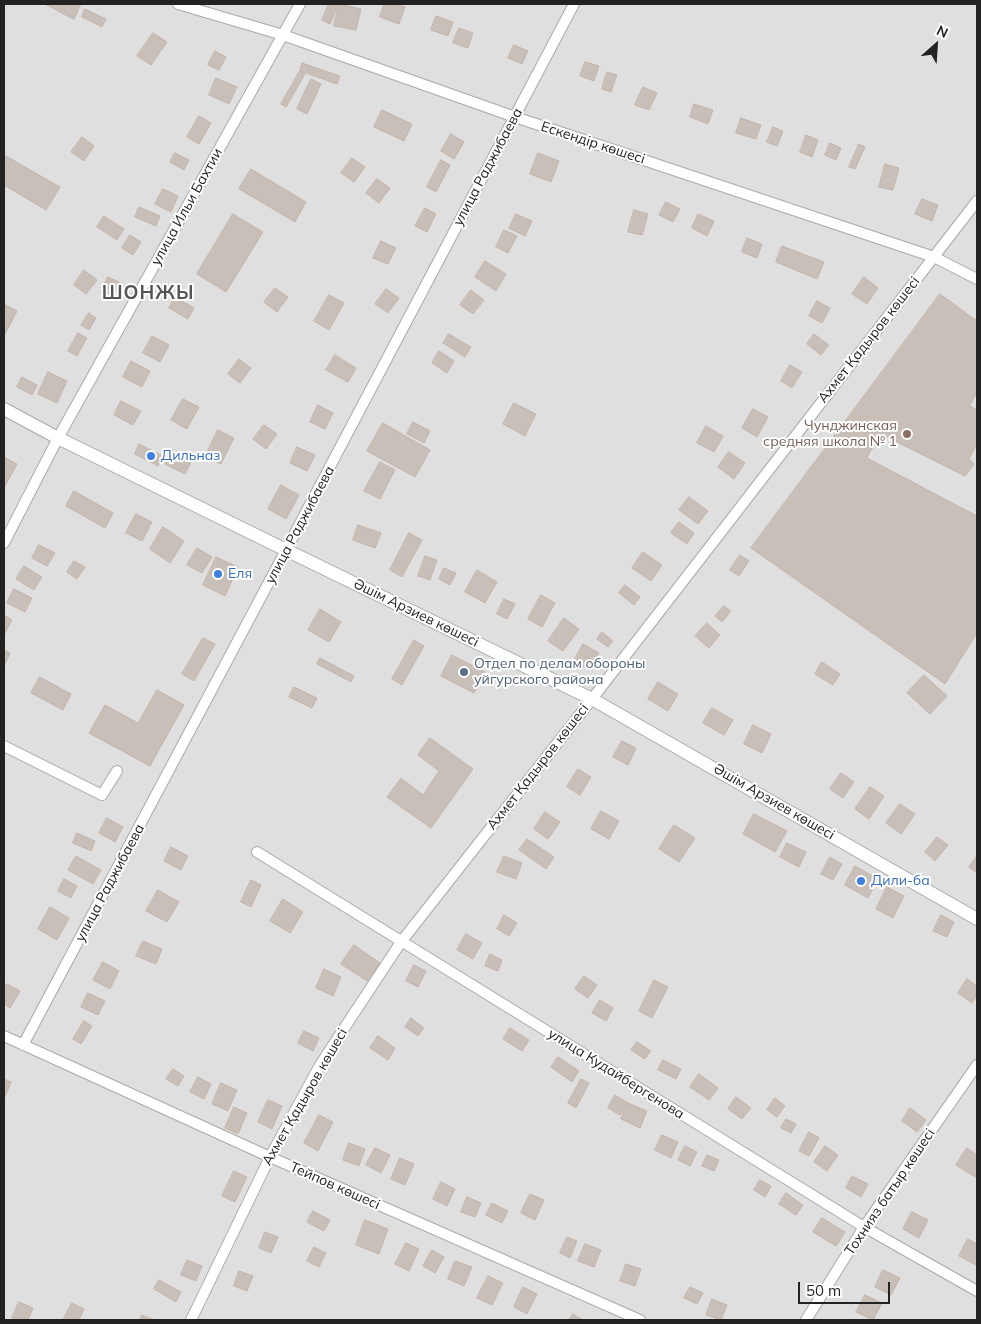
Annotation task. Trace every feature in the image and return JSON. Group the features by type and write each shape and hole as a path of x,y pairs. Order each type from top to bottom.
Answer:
{"street":[{"name":"Ескендір көшесі","path":"178,4 283,35 515,117 934,257 977,279"},
{"name":"улица Ильи Бахтии","path":"4,543 58,438 300,4"},
{"name":"улица Раджибаева","path":"23,1045 574,4"},
{"name":"Ахмет Қадыров көшесі","path":"191,1320 270,1157 320,1065 401,942 592,699 977,201"},
{"name":"Әшім Арзиев көшесі","path":"4,409 58,438 592,699 977,919"},
{"path":"4,746 102,795 117,771"},
{"name":"улица Кудайбергенова","path":"258,852 864,1227 977,1291"},
{"name":"Тейпов көшесі","path":"4,1036 270,1157 635,1319"},
{"name":"Тохнияз батыр көшесі","path":"806,1320 864,1227 977,1065"}],"shaded area":[{"name":"ШОНЖЫ","path":"4,4 977,4 977,1320 4,1320"}],"building":[{"path":"45,4 81,4 74,19"},
{"path":"329,4 339,4 330,24 322,20"},
{"path":"339,4 361,9 356,30 334,26"},
{"path":"384,4 395,4 405,7 399,24 380,17"},
{"path":"85,9 106,19 102,27 82,17"},
{"path":"436,16 453,22 448,36 431,30"},
{"path":"459,28 473,33 468,48 453,43"},
{"path":"153,33 167,42 151,65 137,56"},
{"path":"514,45 528,51 522,64 508,58"},
{"path":"215,51 226,57 219,70 208,65"},
{"path":"585,62 599,66 594,81 580,76"},
{"path":"302,63 340,76 337,84 300,71"},
{"path":"300,71 305,74 286,107 281,104"},
{"path":"607,72 617,75 611,92 602,89"},
{"path":"216,78 237,87 229,104 209,95"},
{"path":"311,79 321,84 307,114 297,109"},
{"path":"643,87 657,93 649,110 635,105"},
{"path":"694,104 713,110 708,124 690,117"},
{"path":"382,110 412,124 404,141 374,127"},
{"path":"199,116 211,123 199,144 187,137"},
{"path":"741,118 761,125 756,139 736,133"},
{"path":"773,127 783,131 777,146 767,142"},
{"path":"451,134 464,142 454,159 441,151"},
{"path":"806,135 818,140 812,157 800,152"},
{"path":"82,137 94,146 84,161 71,152"},
{"path":"830,143 841,148 836,160 825,155"},
{"path":"859,144 865,147 855,169 849,167"},
{"path":"175,153 189,160 184,170 170,162"},
{"path":"538,153 559,161 551,182 530,174"},
{"path":"4,155 60,187 46,210 4,185"},
{"path":"352,158 365,167 354,182 341,173"},
{"path":"441,160 450,165 436,192 427,187"},
{"path":"885,164 899,168 893,190 879,187"},
{"path":"251,169 306,202 295,222 239,189"},
{"path":"377,179 390,188 379,203 366,193"},
{"path":"163,189 178,196 171,212 155,204"},
{"path":"922,199 938,205 932,221 915,214"},
{"path":"666,202 680,209 673,222 659,215"},
{"path":"139,207 160,216 156,226 135,217"},
{"path":"425,208 436,214 427,232 415,226"},
{"path":"634,210 648,214 642,235 628,232"},
{"path":"233,214 263,232 226,292 197,274"},
{"path":"516,214 532,221 525,236 509,228"},
{"path":"698,214 714,221 707,236 692,228"},
{"path":"104,216 124,229 117,240 97,227"},
{"path":"504,230 517,236 508,253 496,247"},
{"path":"130,235 141,242 133,255 122,248"},
{"path":"747,238 762,244 757,258 742,252"},
{"path":"381,241 396,248 388,264 373,258"},
{"path":"782,246 824,262 817,279 776,262"},
{"path":"485,261 506,274 496,291 475,277"},
{"path":"84,270 97,280 86,294 74,285"},
{"path":"108,277 119,282 112,297 101,292"},
{"path":"864,277 878,288 867,304 852,294"},
{"path":"275,288 288,297 277,312 264,302"},
{"path":"386,289 399,298 388,313 375,304"},
{"path":"471,290 484,300 473,314 460,305"},
{"name":"Чунджинская средняя школа № 1","path":"940,294 977,321 977,633 945,684 751,548"},
{"path":"329,295 344,303 329,330 314,321"},
{"path":"175,297 194,308 188,319 169,308"},
{"path":"817,301 830,308 822,323 809,316"},
{"path":"4,304 17,311 5,334 4,334"},
{"path":"89,313 96,318 89,330 81,325"},
{"path":"78,333 87,338 77,356 68,351"},
{"path":"449,334 471,347 465,357 443,343"},
{"path":"814,334 829,345 821,355 807,344"},
{"path":"152,336 169,345 160,362 143,353"},
{"path":"439,351 454,361 447,373 432,363"},
{"path":"335,355 356,368 348,382 326,370"},
{"path":"239,359 251,368 240,383 228,374"},
{"path":"131,361 150,371 142,387 123,377"},
{"path":"790,365 802,372 792,388 781,381"},
{"path":"48,372 67,381 57,403 38,394"},
{"path":"22,377 37,385 32,395 17,387"},
{"path":"977,392 977,410 970,406"},
{"path":"183,399 199,407 187,429 171,420"},
{"path":"121,401 141,411 133,425 114,415"},
{"path":"514,403 536,414 525,436 503,424"},
{"path":"318,405 333,413 325,429 310,422"},
{"path":"753,409 768,417 757,437 742,428"},
{"path":"413,422 430,431 424,443 407,434"},
{"path":"383,423 430,450 415,477 367,451"},
{"path":"264,425 277,434 266,449 253,439"},
{"path":"706,426 723,436 714,452 697,443"},
{"path":"218,430 234,438 221,464 205,457"},
{"name":"Чунджинская средняя школа № 1","path":"881,434 965,476 974,464 969,459 977,443 977,516 867,458"},
{"path":"139,444 163,456 158,466 135,454"},
{"path":"297,447 315,455 307,471 290,463"},
{"path":"170,449 192,460 185,474 163,463"},
{"path":"729,452 745,463 734,479 718,467"},
{"path":"4,457 17,464 4,488"},
{"path":"380,462 395,470 380,499 364,491"},
{"path":"281,485 299,495 286,519 268,509"},
{"path":"74,491 113,513 105,528 66,506"},
{"path":"689,497 708,511 698,524 679,510"},
{"path":"136,514 152,522 142,541 126,533"},
{"path":"679,522 694,533 687,544 671,533"},
{"path":"358,525 381,533 375,548 353,540"},
{"path":"163,527 184,541 170,563 150,549"},
{"path":"409,533 422,540 402,577 390,570"},
{"path":"39,545 55,553 47,566 32,558"},
{"path":"197,548 212,557 202,573 187,565"},
{"path":"643,552 662,565 651,581 632,568"},
{"path":"740,555 749,561 739,576 730,570"},
{"path":"425,556 437,560 430,580 418,576"},
{"path":"216,557 238,567 225,596 203,585"},
{"path":"74,561 85,567 77,579 67,572"},
{"path":"24,566 42,577 34,590 16,579"},
{"path":"444,568 456,573 450,585 439,579"},
{"path":"477,570 497,582 485,603 465,592"},
{"path":"625,585 640,597 634,605 619,593"},
{"path":"14,589 32,598 25,612 7,603"},
{"path":"541,595 555,603 542,627 528,619"},
{"path":"504,599 515,604 507,619 497,614"},
{"path":"724,606 731,611 722,622 715,616"},
{"path":"320,609 341,622 329,642 308,630"},
{"path":"4,615 12,620 4,635"},
{"path":"564,618 579,629 563,651 548,641"},
{"path":"707,623 720,635 709,648 695,636"},
{"path":"602,632 613,641 608,647 597,639"},
{"path":"203,638 215,644 194,681 182,674"},
{"path":"414,640 424,646 402,685 392,679"},
{"path":"583,644 599,653 590,670 574,661"},
{"path":"4,650 10,653 4,666"},
{"path":"452,655 485,672 474,693 441,676"},
{"path":"320,658 354,676 351,682 317,664"},
{"path":"822,662 840,674 833,685 815,674"},
{"path":"924,675 947,696 930,714 907,693"},
{"path":"40,677 71,694 63,710 31,693"},
{"path":"658,682 678,694 668,711 648,699"},
{"path":"294,687 317,698 312,708 289,697"},
{"path":"157,690 184,705 150,766 89,733 105,705 138,723"},
{"path":"712,708 733,720 724,735 703,723"},
{"path":"753,725 771,734 762,753 744,744"},
{"path":"430,738 473,769 431,828 387,797 401,778 423,795 439,771 418,755"},
{"path":"622,741 636,748 628,765 613,757"},
{"path":"578,769 591,777 580,795 567,787"},
{"path":"841,773 854,782 843,798 830,789"},
{"path":"870,787 884,796 869,819 855,809"},
{"path":"900,804 915,814 901,834 886,823"},
{"path":"601,811 619,821 609,839 591,829"},
{"path":"545,812 560,822 548,839 534,829"},
{"path":"754,814 787,831 775,852 743,834"},
{"path":"107,818 123,827 115,842 99,833"},
{"path":"674,825 695,838 679,862 659,849"},
{"path":"77,833 95,841 91,851 73,843"},
{"path":"937,837 948,845 935,861 925,852"},
{"path":"527,839 554,857 546,869 519,850"},
{"path":"787,843 806,852 799,867 780,857"},
{"path":"171,847 188,856 181,870 164,861"},
{"path":"76,856 101,870 93,884 68,870"},
{"path":"504,856 522,863 516,879 497,872"},
{"path":"977,856 977,873 969,867"},
{"path":"830,857 842,864 833,880 821,874"},
{"path":"855,866 878,879 868,898 845,885"},
{"path":"64,879 77,886 71,898 58,891"},
{"path":"251,880 261,885 251,907 241,902"},
{"path":"887,887 904,896 893,918 876,909"},
{"path":"158,890 179,902 167,922 146,911"},
{"path":"283,899 303,912 290,933 270,921"},
{"path":"50,907 69,918 57,940 38,929"},
{"path":"504,915 517,923 509,936 497,929"},
{"path":"941,915 954,922 947,937 933,931"},
{"path":"466,934 482,943 473,959 457,950"},
{"path":"143,941 162,949 156,964 136,956"},
{"path":"354,945 380,963 367,981 341,964"},
{"path":"490,954 502,960 498,971 485,966"},
{"path":"103,962 119,971 110,989 93,980"},
{"path":"414,965 426,971 418,987 406,981"},
{"path":"324,969 341,977 333,996 316,988"},
{"path":"584,976 597,985 588,998 575,989"},
{"path":"967,979 977,986 977,995 972,1003 958,993"},
{"path":"654,980 668,987 652,1018 639,1011"},
{"path":"7,984 20,991 10,1008 4,1004 4,989"},
{"path":"88,993 105,1001 98,1015 81,1007"},
{"path":"600,1000 613,1008 606,1021 592,1013"},
{"path":"411,1018 424,1028 418,1036 405,1027"},
{"path":"84,1021 92,1026 81,1044 73,1039"},
{"path":"510,1028 529,1040 522,1051 503,1039"},
{"path":"304,1031 319,1038 313,1051 298,1043"},
{"path":"378,1036 395,1048 388,1060 370,1048"},
{"path":"637,1042 651,1051 645,1059 631,1050"},
{"path":"558,1057 579,1071 572,1082 551,1067"},
{"path":"663,1060 681,1069 676,1079 658,1070"},
{"path":"173,1069 184,1076 178,1086 166,1079"},
{"path":"699,1074 718,1088 709,1100 690,1087"},
{"path":"198,1077 211,1084 204,1099 190,1092"},
{"path":"4,1079 11,1082 4,1099"},
{"path":"581,1079 589,1083 576,1108 568,1103"},
{"path":"221,1083 237,1090 228,1111 212,1104"},
{"path":"615,1095 628,1103 620,1115 608,1108"},
{"path":"736,1097 751,1108 742,1119 728,1109"},
{"path":"775,1098 785,1106 777,1117 767,1110"},
{"path":"268,1100 282,1106 272,1129 258,1122"},
{"path":"628,1103 647,1111 640,1128 621,1119"},
{"path":"234,1107 247,1113 238,1134 225,1128"},
{"path":"910,1108 926,1120 917,1132 902,1121"},
{"path":"319,1115 333,1122 318,1151 304,1143"},
{"path":"786,1119 796,1124 791,1133 781,1128"},
{"path":"809,1132 819,1138 809,1156 799,1151"},
{"path":"662,1135 678,1142 671,1158 655,1150"},
{"path":"349,1143 365,1149 359,1166 343,1160"},
{"path":"685,1146 697,1152 690,1166 678,1160"},
{"path":"825,1146 838,1155 827,1171 814,1162"},
{"path":"375,1148 390,1155 381,1173 366,1165"},
{"path":"967,1148 977,1155 977,1178 956,1165"},
{"path":"707,1155 719,1160 714,1171 702,1166"},
{"path":"400,1158 414,1164 405,1185 391,1179"},
{"path":"234,1171 247,1177 235,1202 222,1196"},
{"path":"852,1176 868,1184 861,1197 846,1188"},
{"path":"760,1180 771,1186 765,1197 754,1190"},
{"path":"441,1182 455,1189 447,1206 433,1199"},
{"path":"786,1193 803,1205 796,1215 779,1204"},
{"path":"530,1194 544,1200 535,1220 521,1213"},
{"path":"467,1197 481,1203 475,1217 461,1212"},
{"path":"492,1203 508,1211 502,1223 486,1215"},
{"path":"313,1211 330,1220 324,1231 307,1222"},
{"path":"912,1212 928,1220 919,1238 903,1229"},
{"path":"822,1218 845,1232 836,1246 813,1232"},
{"path":"365,1220 388,1229 379,1254 356,1245"},
{"path":"265,1232 278,1237 271,1253 259,1248"},
{"path":"567,1237 577,1241 570,1258 560,1253"},
{"path":"968,1239 977,1244 976,1265 959,1256"},
{"path":"406,1243 419,1249 409,1271 395,1264"},
{"path":"585,1244 601,1250 594,1267 578,1261"},
{"path":"314,1247 326,1253 319,1267 307,1261"},
{"path":"432,1250 444,1257 435,1273 423,1266"},
{"path":"187,1260 202,1266 196,1281 181,1275"},
{"path":"455,1261 472,1267 464,1286 448,1279"},
{"path":"626,1264 641,1269 635,1286 620,1281"},
{"path":"883,1270 900,1278 891,1295 875,1287"},
{"path":"239,1271 253,1276 247,1291 234,1286"},
{"path":"488,1276 503,1283 492,1305 477,1298"},
{"path":"159,1280 181,1292 176,1302 154,1289"},
{"path":"523,1287 537,1294 527,1314 514,1307"},
{"path":"690,1287 703,1293 697,1304 684,1298"},
{"path":"865,1295 882,1303 873,1320 856,1312"},
{"path":"712,1299 727,1305 721,1320 706,1315"},
{"path":"19,1302 33,1308 28,1320 12,1318"},
{"path":"72,1303 84,1309 79,1320 63,1320"},
{"path":"573,1314 583,1320 569,1320"},
{"path":"142,1315 154,1320 140,1320"}],"place":[{"name":"Чунджинская средняя школа № 1","path":"907,434"},
{"name":"Дильназ","path":"151,456"},
{"name":"Еля","path":"218,574"},
{"name":"Отдел по делам обороны уйгурского района","path":"464,672"},
{"name":"Дили-ба","path":"861,881"}],"district":[{"name":"ШОНЖЫ","path":"148,293"}]}
